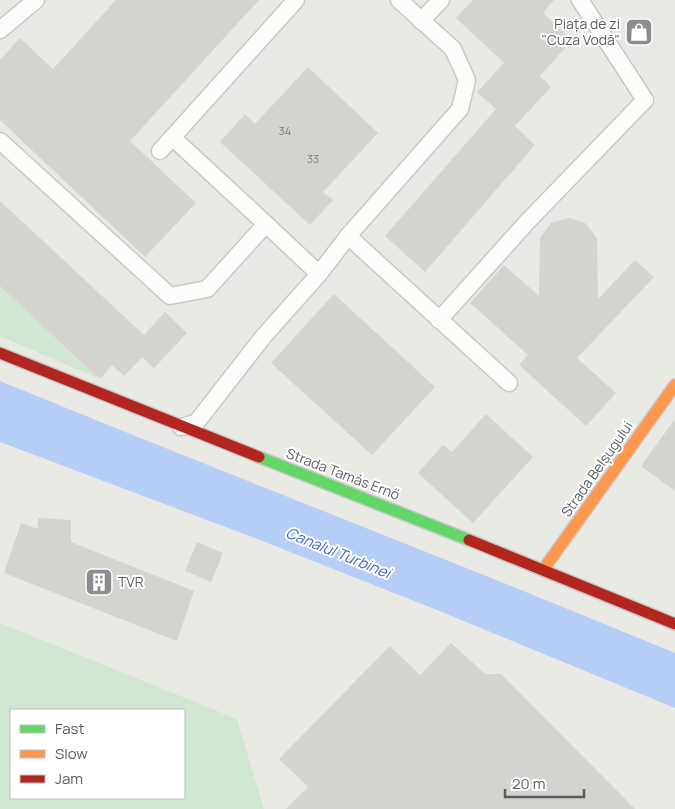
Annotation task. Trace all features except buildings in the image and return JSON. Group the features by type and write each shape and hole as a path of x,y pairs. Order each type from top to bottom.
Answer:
{"main road":[{"name":"Strada Tamás Ernő","path":"0,353 180,427 675,624"},
{"name":"Strada Belșugului","path":"543,570 675,385"}],"lane":[{"path":"0,30 36,0"},
{"path":"160,152 296,0"},
{"path":"180,427 196,423 263,337 319,274 348,236 460,109 467,80 453,49 399,0"},
{"path":"421,21 441,0"},
{"path":"439,320 528,221 645,100 580,0"},
{"path":"173,138 319,274"},
{"path":"0,141 170,296 207,289 266,224"},
{"path":"348,236 508,383"}],"green space":[{"path":"0,286 99,379 0,336"},
{"path":"0,623 237,719 264,809 0,809"}],"water":[{"name":"Canalul Turbinei","path":"0,381 675,653 675,708 437,610 255,538 0,442"}],"traffic: fast":[{"path":"259,457 469,540"}],"traffic: slow":[{"path":"543,570 675,385"}],"traffic: jam":[{"path":"0,353 259,457"},
{"path":"469,540 675,624"}],"place":[{"name":"Piața de zi \"Cuza Vodă\"","path":"639,32"},
{"name":"TVR","path":"99,582"}]}
